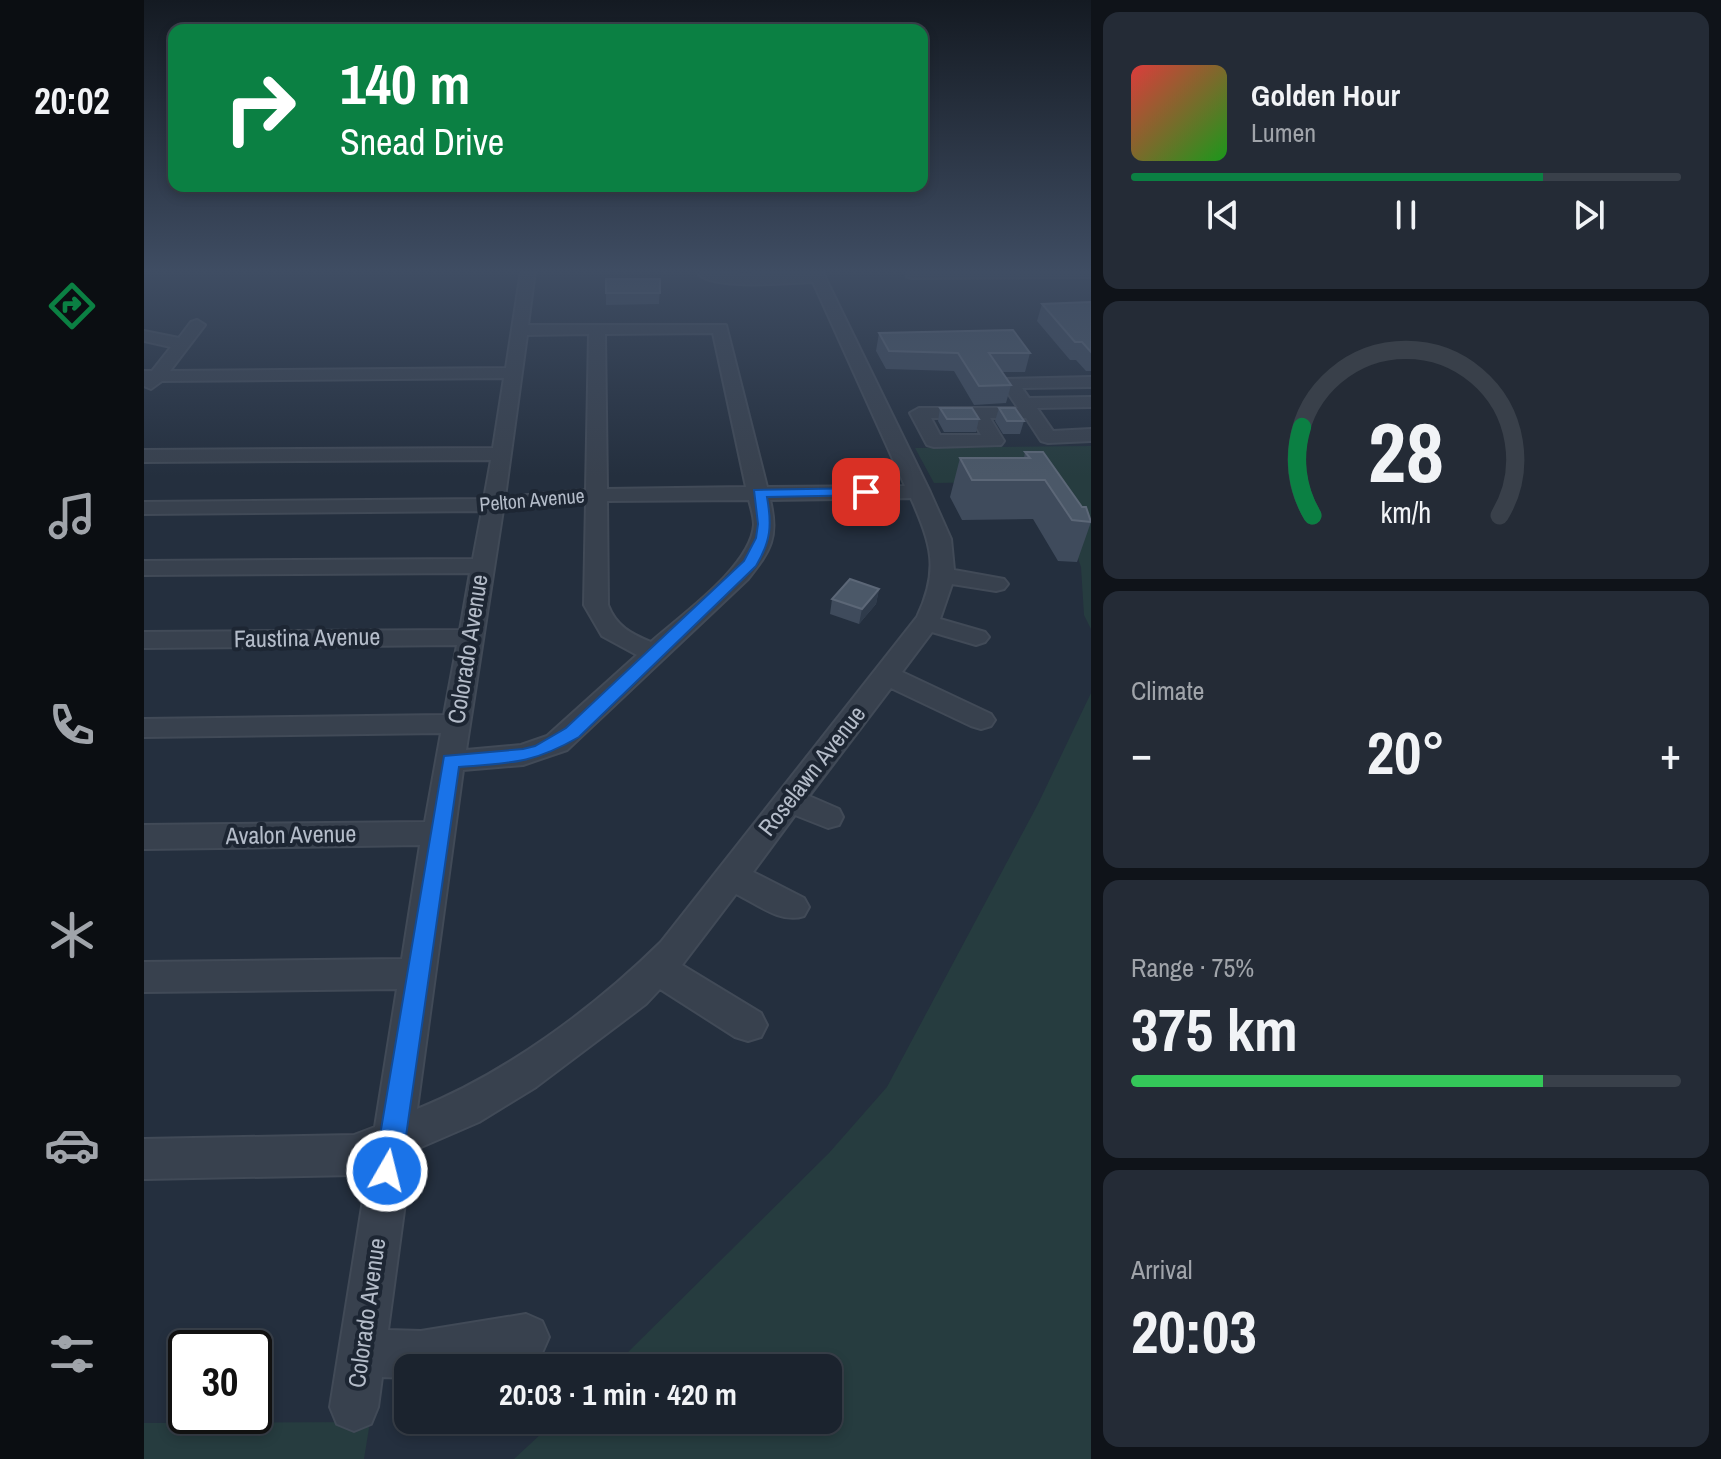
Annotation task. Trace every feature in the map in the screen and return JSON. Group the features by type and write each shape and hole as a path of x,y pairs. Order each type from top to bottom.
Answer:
{"street":[{"path":"170,339 181,346"},
{"path":"144,393 151,376 186,339"},
{"name":"Colorado Avenue","path":"354,1407 391,1140 420,974 438,833 519,339"},
{"path":"597,339 598,613 603,624 625,641 656,654"},
{"path":"450,761 523,755 557,743 656,654 750,563 763,538 765,524 723,339"},
{"name":"Roselawn Avenue","path":"144,1159 354,1155 465,1109 522,1074 633,993 657,968 790,800 934,609 943,575 940,539 847,339"},
{"path":"151,376 514,373"},
{"path":"1091,382 1010,383 1048,437 1091,435"},
{"path":"977,413 1031,412 1091,402"},
{"path":"1031,412 1091,420"},
{"path":"144,456 502,454"},
{"name":"Pelton Avenue","path":"144,508 491,505 596,495 920,492"},
{"path":"144,568 482,566"},
{"path":"943,575 996,584"},
{"path":"926,623 976,637"},
{"name":"Faustina Avenue","path":"144,640 470,637"},
{"path":"886,675 981,720"},
{"path":"144,728 456,724"},
{"path":"790,800 828,817"},
{"name":"Avalon Avenue","path":"144,837 438,833"},
{"path":"731,876 792,907"},
{"path":"657,968 748,1025"},
{"path":"144,977 420,974"},
{"path":"362,1353 421,1355 526,1337"}],"green space":[{"path":"1091,446 1091,629 1084,615 1081,567 1071,537 1010,482 934,483 915,448"},
{"path":"1091,693 1091,1459 514,1459 541,1434 842,1434 842,1354 626,1354 829,1153 887,1087 1038,804"},
{"path":"272,1422 370,1422 364,1459 144,1459 144,1423 168,1423 168,1434 272,1434"}],"building":[{"path":"882,339 1020,339 1030,353 989,353 1011,385 979,386 958,353 889,351"},
{"path":"1072,339 1091,339 1091,352 1082,342"},
{"path":"940,408 972,408 979,419 947,419"},
{"path":"999,408 1015,408 1024,421 1007,421"},
{"path":"1025,452 1043,452 1082,507 1086,507 1091,522 1072,520 1045,480 972,480 960,458 1030,458"},
{"path":"850,579 879,589 862,609 832,599"}],"route":[{"path":"387,1171 420,974 450,761 503,758 541,751 572,732 750,563 758,551 765,524 759,493 866,492"}]}
